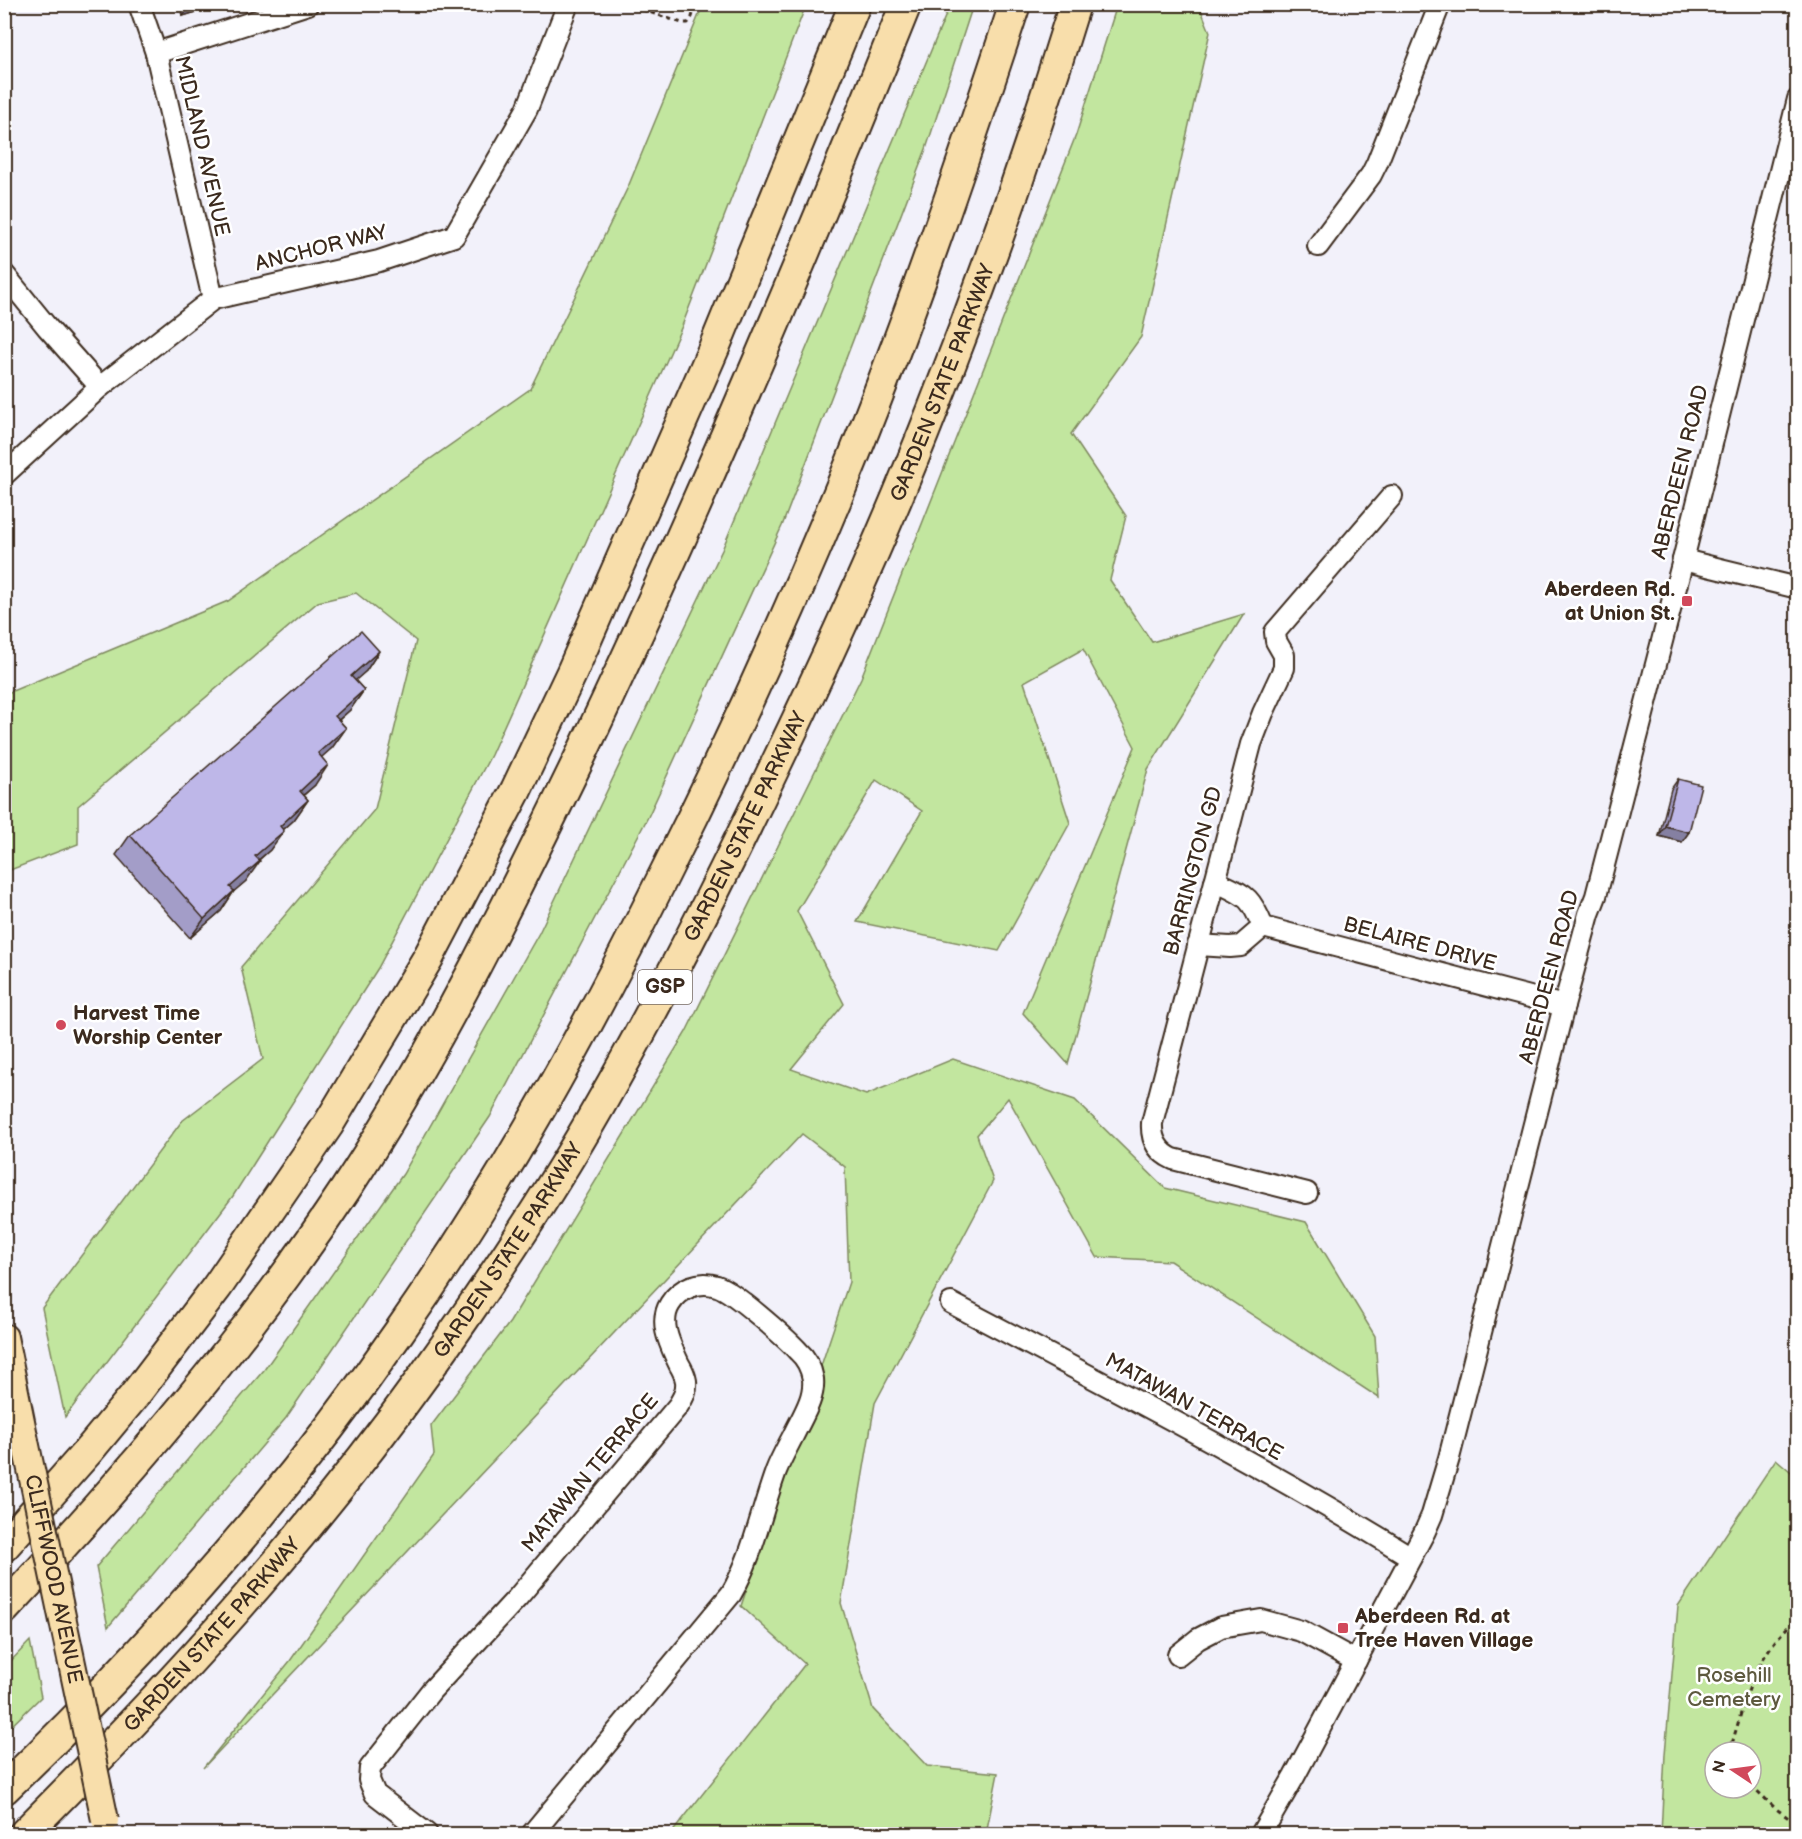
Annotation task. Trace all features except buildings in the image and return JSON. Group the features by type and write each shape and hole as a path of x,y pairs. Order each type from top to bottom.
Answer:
{"highway":[{"path":"4,1546 119,1414 217,1287 328,1125 428,958 516,790 572,672 701,377 855,4"},
{"path":"4,1609 145,1453 262,1307 345,1189 449,1018 588,741 722,448 825,206 906,4"},
{"name":"GARDEN STATE PARKWAY","path":"4,1789 112,1682 280,1491 403,1326 467,1230 534,1120 597,1007 684,836 817,544 858,446 922,277 1015,4"},
{"name":"GARDEN STATE PARKWAY","path":"24,1834 138,1719 265,1577 346,1479 424,1376 495,1274 603,1100 660,998 729,863 804,707 878,543 979,290 1038,121 1075,4"}],"main road":[{"name":"CLIFFWOOD AVENUE","path":"5,1341 106,1827"}],"street":[{"name":"MIDLAND AVENUE","path":"139,4 156,54 213,299"},
{"path":"156,54 308,4"},
{"name":"ANCHOR WAY","path":"4,475 100,387 213,299 380,261 453,236 527,109 568,4"},
{"path":"1318,246 1377,163 1440,4"},
{"name":"ABERDEEN ROAD","path":"1261,1834 1294,1777 1432,1515 1449,1458 1564,1006 1596,896 1683,560 1797,99"},
{"path":"4,274 100,387"},
{"name":"BARRINGTON GD","path":"1307,1193 1166,1156 1154,1140 1152,1123 1251,744 1284,668 1284,655 1276,641 1275,632 1392,496"},
{"path":"1683,560 1797,588"},
{"path":"1198,945 1230,948 1241,946 1263,927 1249,899 1215,881"},
{"name":"BELAIRE DRIVE","path":"1263,927 1564,1006"},
{"name":"MATAWAN TERRACE","path":"417,1832 375,1794 369,1780 370,1768 437,1684 518,1597 678,1406 685,1395 686,1380 665,1328 665,1317 669,1306 678,1294 686,1289 699,1284 721,1287 740,1300 799,1351 811,1369 812,1395 777,1469 753,1544 731,1594 532,1834"},
{"name":"MATAWAN TERRACE","path":"951,1303 1321,1503 1411,1557"},
{"path":"1178,1655 1198,1639 1221,1627 1261,1620 1301,1631 1356,1661"}],"path":[{"path":"625,4 682,24 688,23 696,4"},
{"path":"1734,1740 1750,1682 1776,1638 1797,1618"},
{"path":"1763,1796 1797,1825"}],"green space":[{"path":"703,5 806,5 682,326 491,755 378,968 233,1196 65,1417 42,1308 182,1121 263,1059 241,967 375,809 416,641 356,593 318,602 78,806 78,844 5,872 5,694 228,601 530,389 628,187"},
{"path":"950,5 973,5 926,149 782,526 648,817 490,1117 286,1418 108,1627 96,1567 264,1370 403,1174 539,933 722,550"},
{"path":"1117,5 1199,5 1210,32 1141,337 1071,434 1126,516 1110,580 1152,642 1244,614 1148,769 1068,1064 1023,1013 1135,747 1083,649 1024,682 1070,823 999,951 857,922 922,811 876,780 797,911 844,1004 791,1069 866,1095 953,1059 1075,1100 1165,1188 1306,1222 1375,1336 1379,1398 1170,1261 1097,1257 1008,1098 977,1135 993,1181 875,1403 841,1603 873,1709 927,1766 998,1773 986,1834 671,1834 805,1664 741,1606 849,1282 845,1167 802,1134 203,1768 290,1661 434,1455 431,1426 510,1322 686,1032 861,678 1076,135"},
{"name":"Rosehill Cemetery","path":"1776,1459 1797,1477 1797,1834 1661,1834 1665,1754 1678,1606"},
{"path":"30,1641 41,1697 5,1732 5,1667"}],"place":[{"name":"Aberdeen Rd. at Union St.","path":"1687,601"},
{"name":"Harvest Time Worship Center","path":"61,1025"},
{"name":"Aberdeen Rd. at Tree Haven Village","path":"1343,1628"}]}
